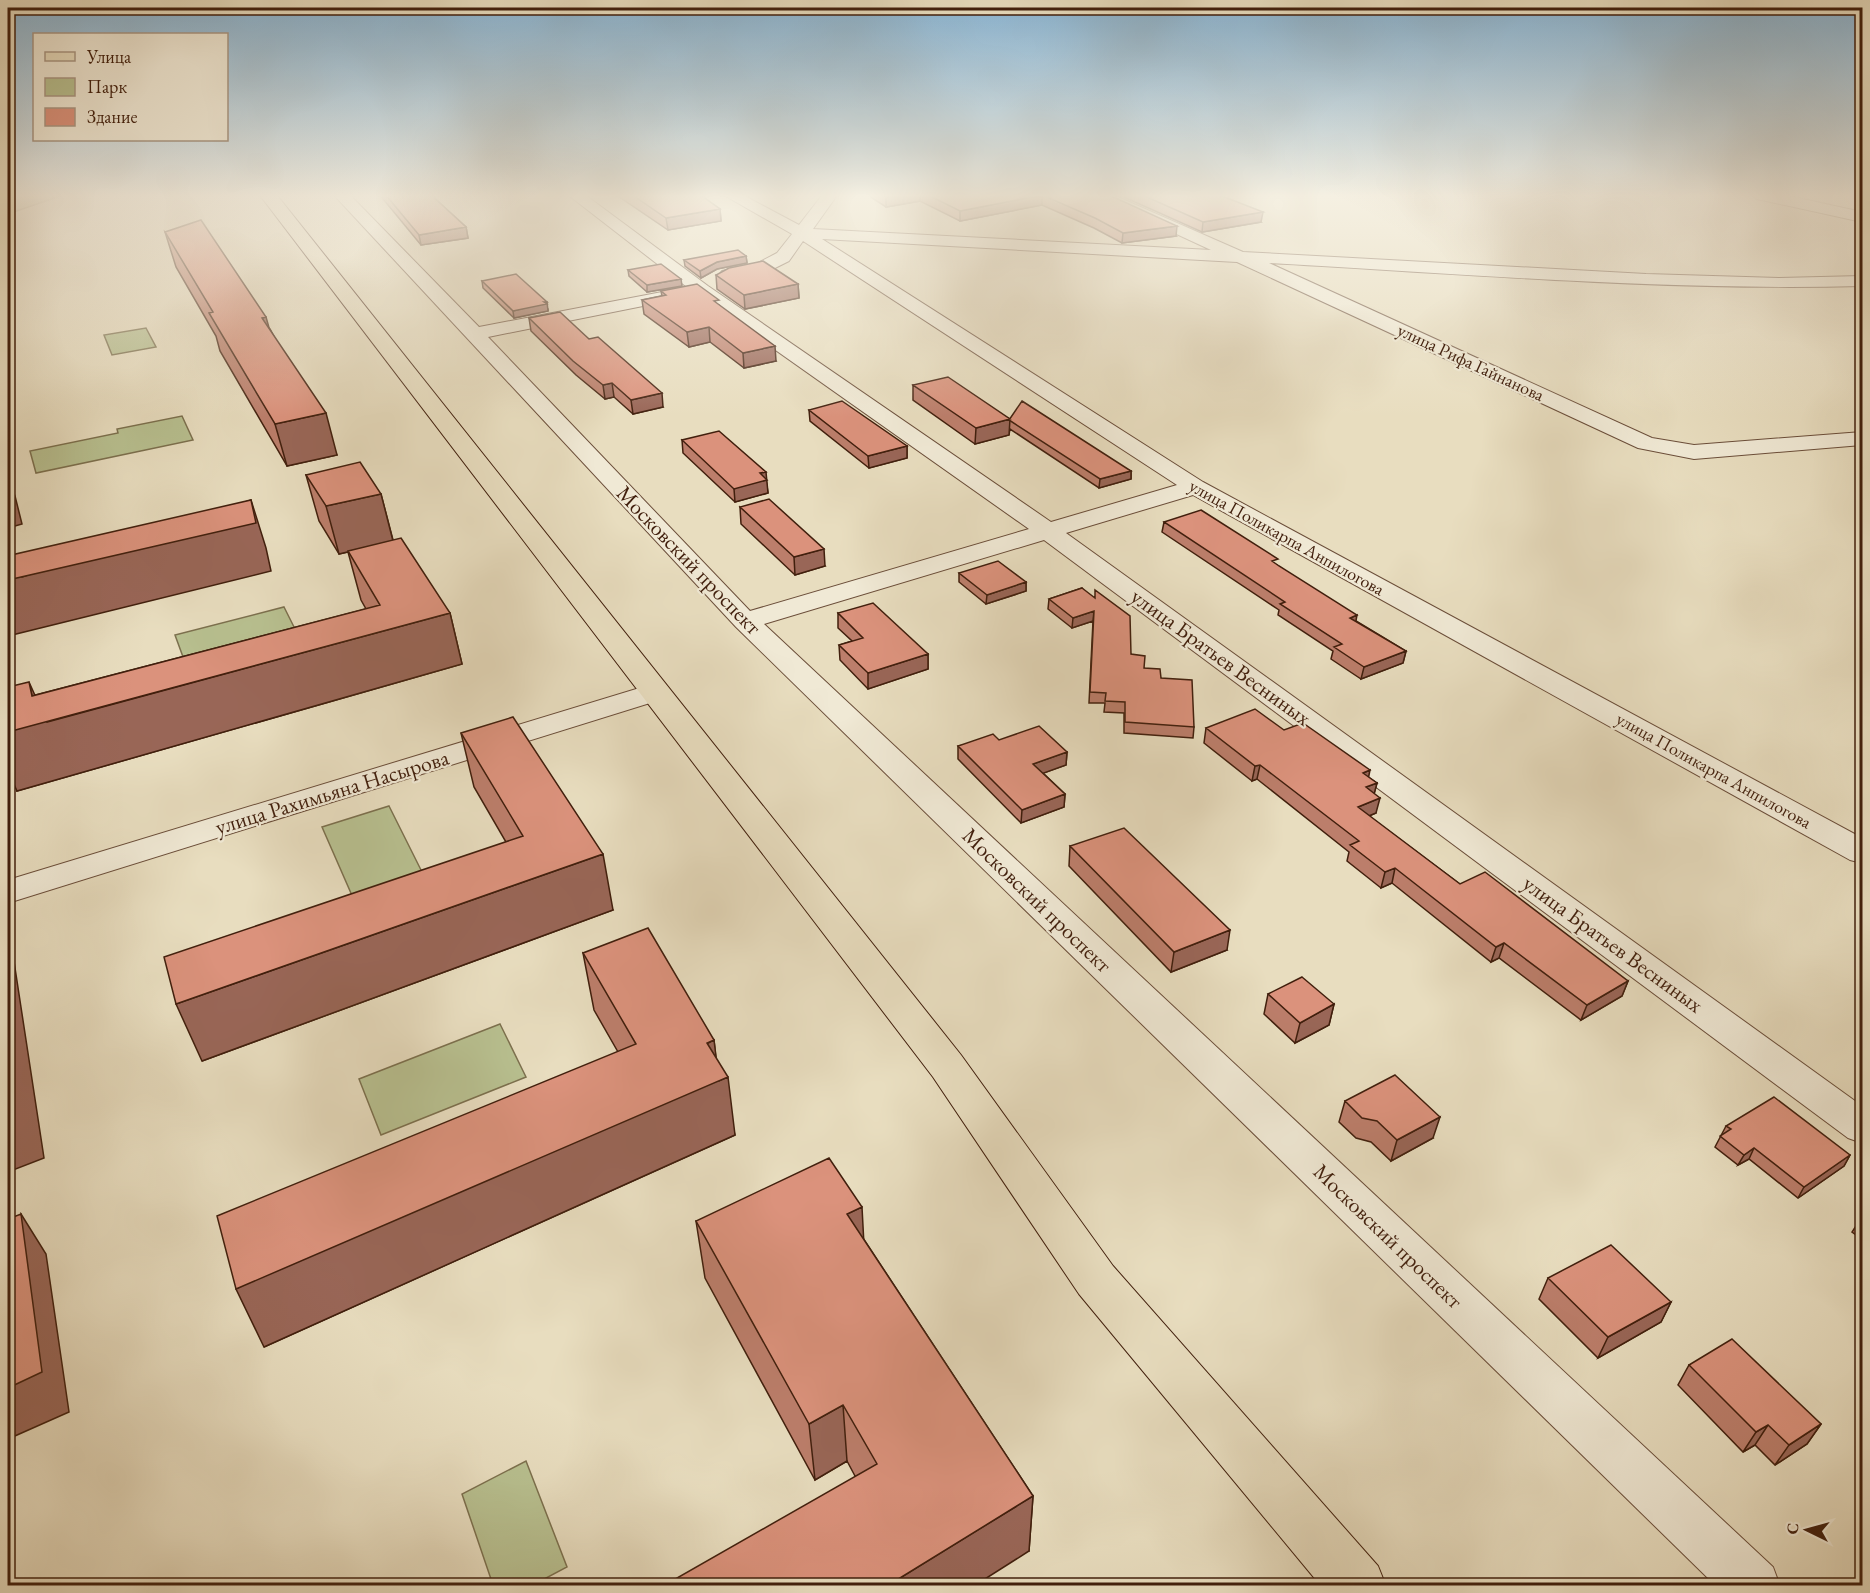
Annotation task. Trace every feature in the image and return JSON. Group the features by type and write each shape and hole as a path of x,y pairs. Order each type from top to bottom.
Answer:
{"main road":[{"path":"325,268 948,1066 1096,1280 1276,1493 1358,1586"}],"street":[{"name":"Московский проспект","path":"412,268 745,621 1754,1586"},
{"name":"улица Братьев Весниных","path":"673,268 1048,531 1863,1127"},
{"path":"475,334 702,290 716,277 759,268"},
{"name":"улица Поликарпа Анпилогова","path":"857,268 1195,487 1863,852"},
{"name":"улица Рифа Гайнанова","path":"1265,268 1646,442 1694,452 1863,438"},
{"path":"1432,268 1779,283 1863,281"},
{"path":"745,621 1195,487"},
{"name":"улица Рахимьяна Насырова","path":"8,892 656,692"}],"green space":[{"path":"146,328 156,347 112,355 104,335"},
{"path":"182,416 193,440 36,473 30,451 118,433 117,429"},
{"path":"284,607 303,645 190,676 175,635"},
{"path":"389,806 424,876 354,900 322,827"},
{"path":"500,1024 526,1077 381,1135 359,1079"},
{"path":"526,1461 567,1567 533,1585 493,1585 462,1494"}],"building":[{"path":"187,268 233,268 266,317 262,318 326,413 275,424 209,313 213,312"},
{"path":"667,268 681,279 647,285 628,270"},
{"path":"728,268 774,268 798,284 744,295 716,275"},
{"path":"516,274 547,304 513,311 482,281"},
{"path":"697,284 719,300 714,301 775,346 743,353 709,327 687,332 642,300 666,295 661,291"},
{"path":"560,312 589,339 598,337 662,393 631,400 612,383 603,385 573,361 529,318"},
{"path":"948,377 1010,419 976,428 913,385"},
{"path":"842,401 907,446 868,456 809,410"},
{"path":"1022,401 1131,471 1100,479 1009,420"},
{"path":"719,431 766,472 760,473 767,480 734,489 682,440"},
{"path":"360,462 381,494 326,506 306,475"},
{"path":"769,499 824,549 794,557 740,507"},
{"path":"251,500 256,523 8,580 9,545 11,555"},
{"path":"1201,510 1278,559 1272,561 1279,566 1357,615 1350,618 1406,651 1364,667 1334,647 1342,644 1280,604 1285,602 1164,522"},
{"path":"401,538 450,613 8,732 8,687 29,682 32,696 380,605 348,551"},
{"path":"998,561 1026,582 987,595 959,573"},
{"path":"1082,588 1095,598 1095,590 1130,616 1131,654 1145,656 1144,668 1160,669 1161,678 1192,680 1194,727 1125,722 1125,702 1105,701 1106,693 1090,692 1094,611 1073,618 1049,599"},
{"path":"873,603 928,654 868,673 839,645 863,638 838,613"},
{"path":"1255,709 1284,730 1303,723 1370,770 1363,773 1377,783 1366,787 1380,798 1358,807 1460,884 1485,872 1628,981 1587,1005 1504,943 1496,947 1395,868 1385,872 1350,845 1359,841 1260,765 1255,766 1206,728"},
{"path":"513,717 603,854 176,1004 164,957 523,836 461,733"},
{"path":"1039,726 1067,752 1033,764 1065,794 1022,810 958,746 993,734 999,740"},
{"path":"1124,828 1230,930 1174,952 1070,846"},
{"path":"648,928 714,1040 707,1043 728,1077 236,1289 217,1216 636,1044 583,953"},
{"path":"1302,977 1334,1004 1300,1023 1268,994"},
{"path":"1395,1075 1440,1117 1397,1140 1377,1121 1362,1118 1345,1101"},
{"path":"8,1076 11,1100 8,1102"},
{"path":"1774,1097 1850,1155 1804,1187 1754,1148 1744,1155 1720,1136 1731,1129 1726,1126"},
{"path":"829,1158 862,1207 847,1214 1033,1496 887,1586 663,1586 877,1464 843,1405 809,1424 696,1221"},
{"path":"21,1214 42,1372 8,1388 8,1219"},
{"path":"1611,1245 1671,1302 1608,1337 1548,1278"},
{"path":"1732,1339 1821,1424 1789,1445 1768,1425 1756,1432 1689,1365"}]}
